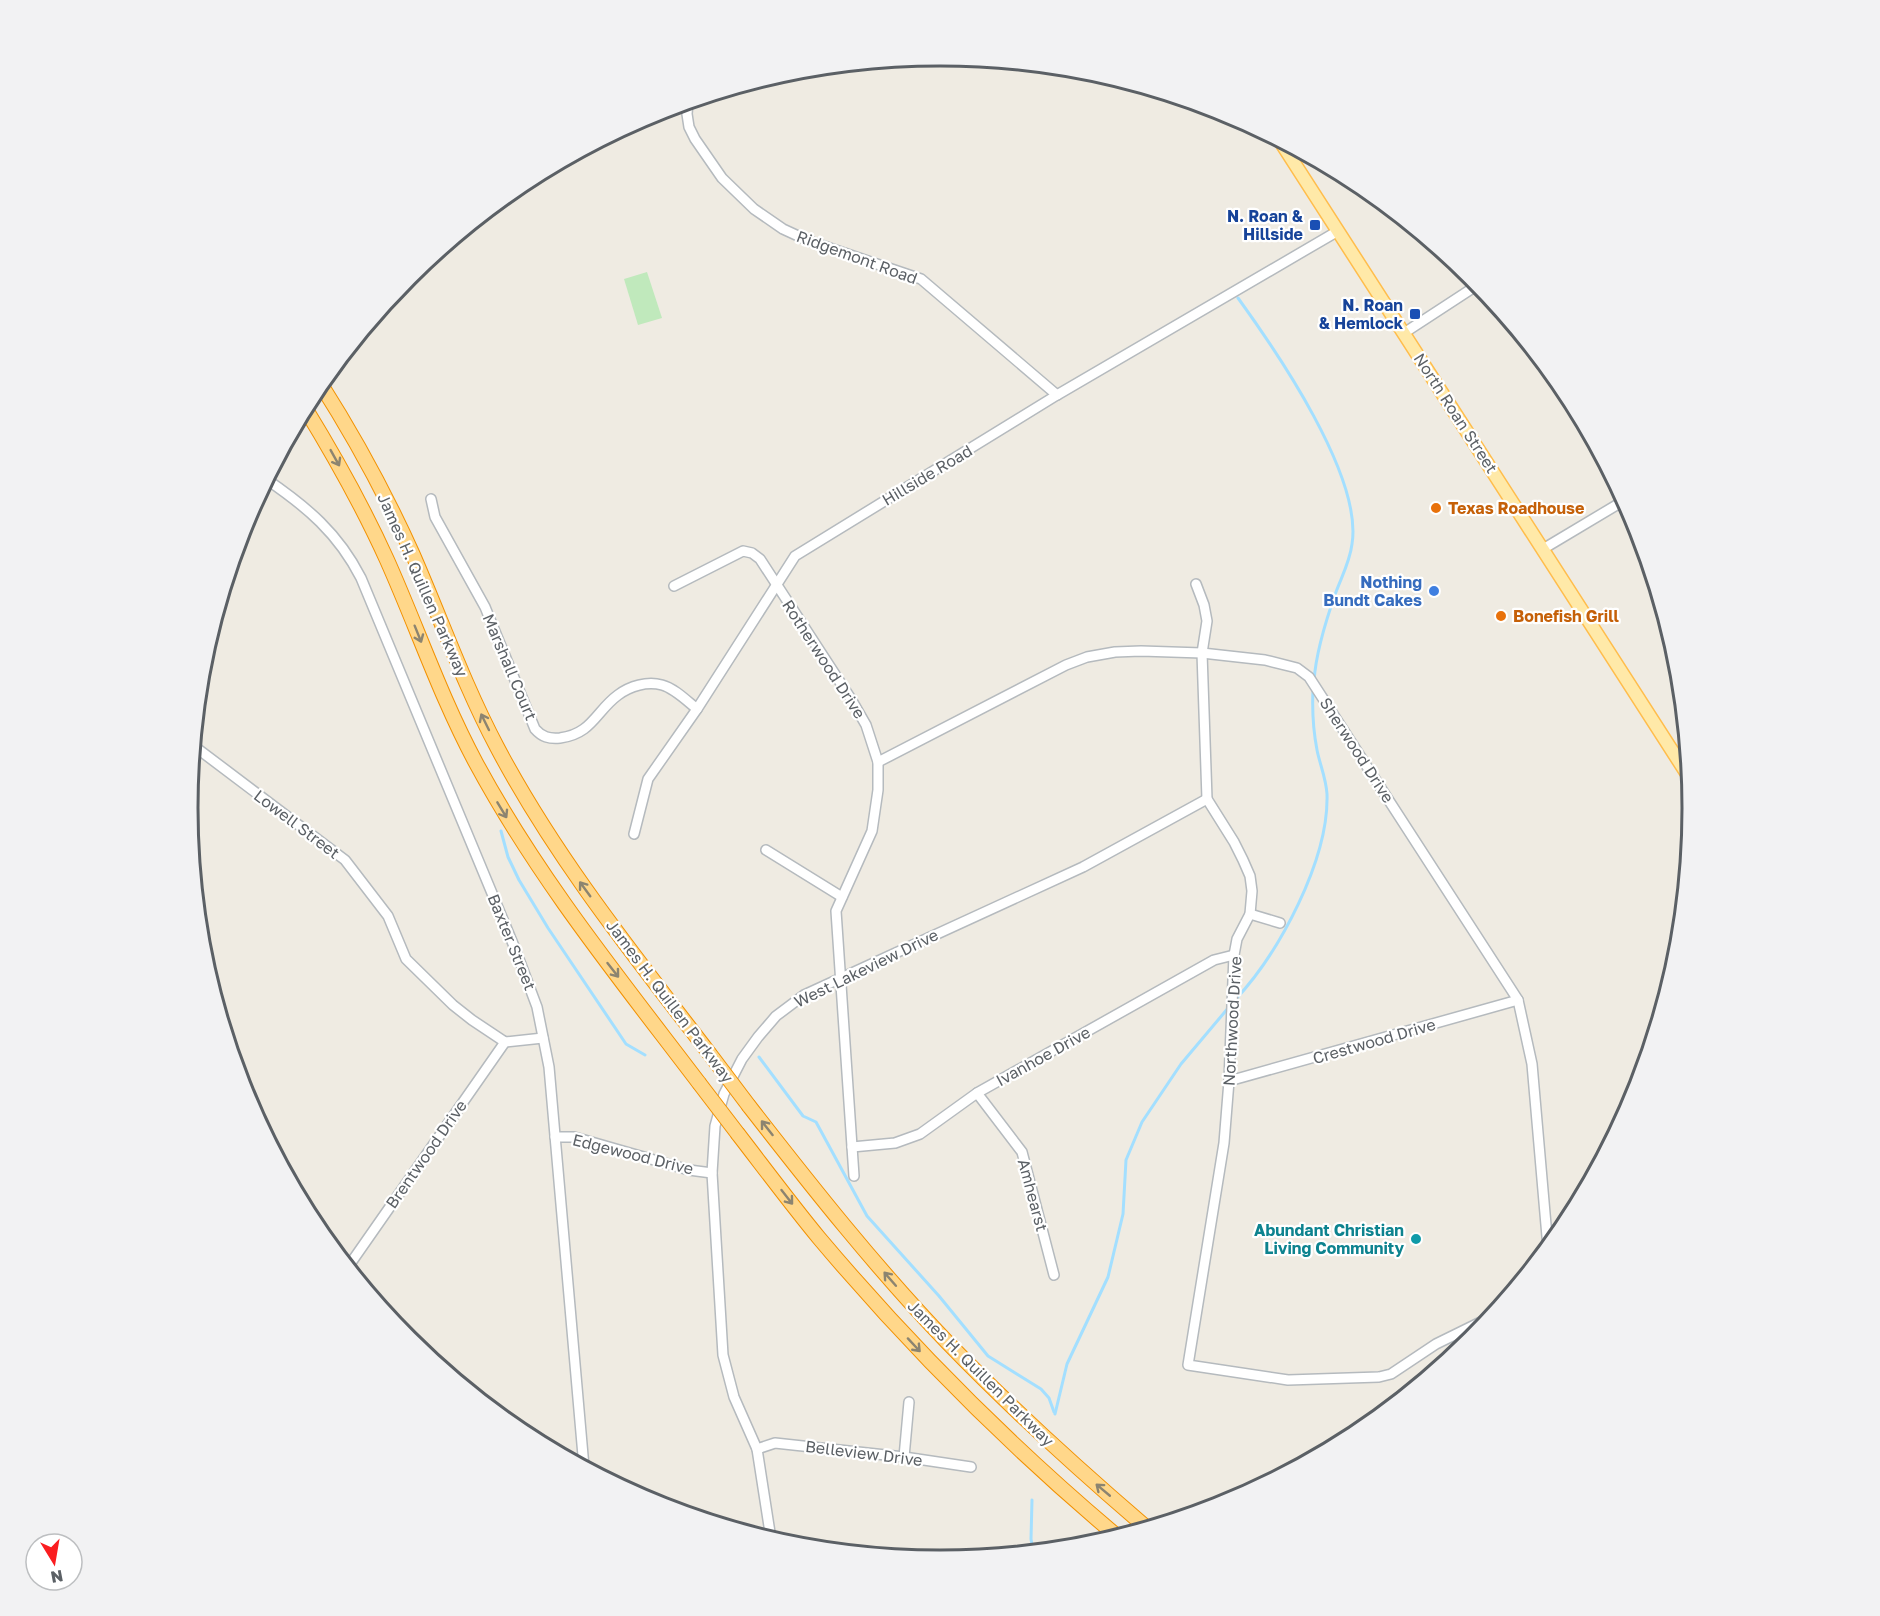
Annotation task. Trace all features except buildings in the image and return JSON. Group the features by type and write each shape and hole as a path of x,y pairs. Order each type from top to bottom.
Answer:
{"highway":[{"name":"James H. Quillen Parkway","path":"326,392 388,503 413,556 470,692 496,746 530,806 591,898 843,1226 948,1342 1047,1440 1141,1522"},
{"name":"James H. Quillen Parkway","path":"310,417 360,504 454,718 499,804 552,889 818,1236 926,1357 1030,1460 1110,1530"}],"main road":[{"name":"North Roan Street","path":"1288,153 1680,761"}],"street":[{"name":"Ridgemont Road","path":"687,110 689,126 701,150 722,178 754,209 783,229 809,241 921,279 1057,395"},
{"name":"Hillside Road","path":"634,834 648,779 697,709 795,556 1057,395 1338,231"},
{"path":"1404,333 1471,289"},
{"name":"Baxter Street","path":"273,484 314,513 340,543 361,578 528,980 549,1067 583,1458"},
{"name":"Marshall Court","path":"431,499 435,517 485,607 536,729 541,735 547,738 573,735 595,721 615,697 625,690 651,683 664,685 697,709"},
{"path":"1543,549 1617,504"},
{"name":"Rotherwood Drive","path":"674,586 743,551 752,553 760,559 851,699 866,725 878,762 878,790 872,831 836,911 855,1176"},
{"path":"1196,584 1207,621 1202,653 1207,799"},
{"name":"Sherwood Drive","path":"878,762 1066,665 1087,657 1141,651 1202,653 1282,663 1297,668 1309,677 1518,1000 1532,1064 1547,1235"},
{"name":"Lowell Street","path":"201,751 345,860 388,916 406,959 453,1005 505,1042"},
{"name":"Northwood Drive","path":"1207,799 1234,842 1250,876 1252,891 1250,914 1237,939 1234,955 1224,1143 1188,1365 1288,1380 1379,1377 1391,1374 1436,1344 1470,1327"},
{"name":"West Lakeview Drive","path":"770,1530 757,1449 735,1397 723,1355 712,1173 715,1126 724,1094 742,1059 776,1016 789,1005 842,976 1083,867 1207,799"},
{"path":"766,850 842,897"},
{"path":"1250,914 1280,922"},
{"name":"Ivanhoe Drive","path":"852,1147 895,1143 920,1134 977,1093 1214,960 1234,955"},
{"name":"Crestwood Drive","path":"1229,1082 1518,1000"},
{"path":"505,1042 543,1038"},
{"name":"Brentwood Drive","path":"352,1261 505,1042"},
{"name":"Amhearst","path":"977,1093 1022,1152 1054,1275"},
{"name":"Edgewood Drive","path":"555,1137 573,1137 689,1170 712,1173"},
{"path":"904,1456 909,1401"},
{"name":"Belleview Drive","path":"757,1449 775,1443 904,1456 971,1467"}],"green space":[{"path":"647,272 662,318 638,325 624,279"}],"waterway":[{"path":"1238,298 1274,350 1314,416 1344,485 1352,516 1351,550 1322,636 1314,681"},
{"path":"1235,1000 1252,980 1284,932 1310,876 1320,847 1327,794 1315,735 1313,690"},
{"path":"501,831 508,857 519,880 548,928 626,1044 645,1055"},
{"path":"1055,1414 1067,1364 1108,1277 1123,1214 1126,1160 1142,1122 1181,1064 1229,1007"},
{"path":"759,1057 803,1116 816,1122 867,1216 939,1296 988,1356 1041,1389 1049,1398 1054,1412"},
{"path":"1032,1500 1032,1544"}],"place":[{"name":"N. Roan & Hillside","path":"1315,225"},
{"name":"N. Roan & Hemlock","path":"1415,314"},
{"name":"Texas Roadhouse","path":"1436,508"},
{"name":"Nothing Bundt Cakes","path":"1434,591"},
{"name":"Bonefish Grill","path":"1501,616"},
{"name":"Abundant Christian Living Community","path":"1416,1239"}]}
